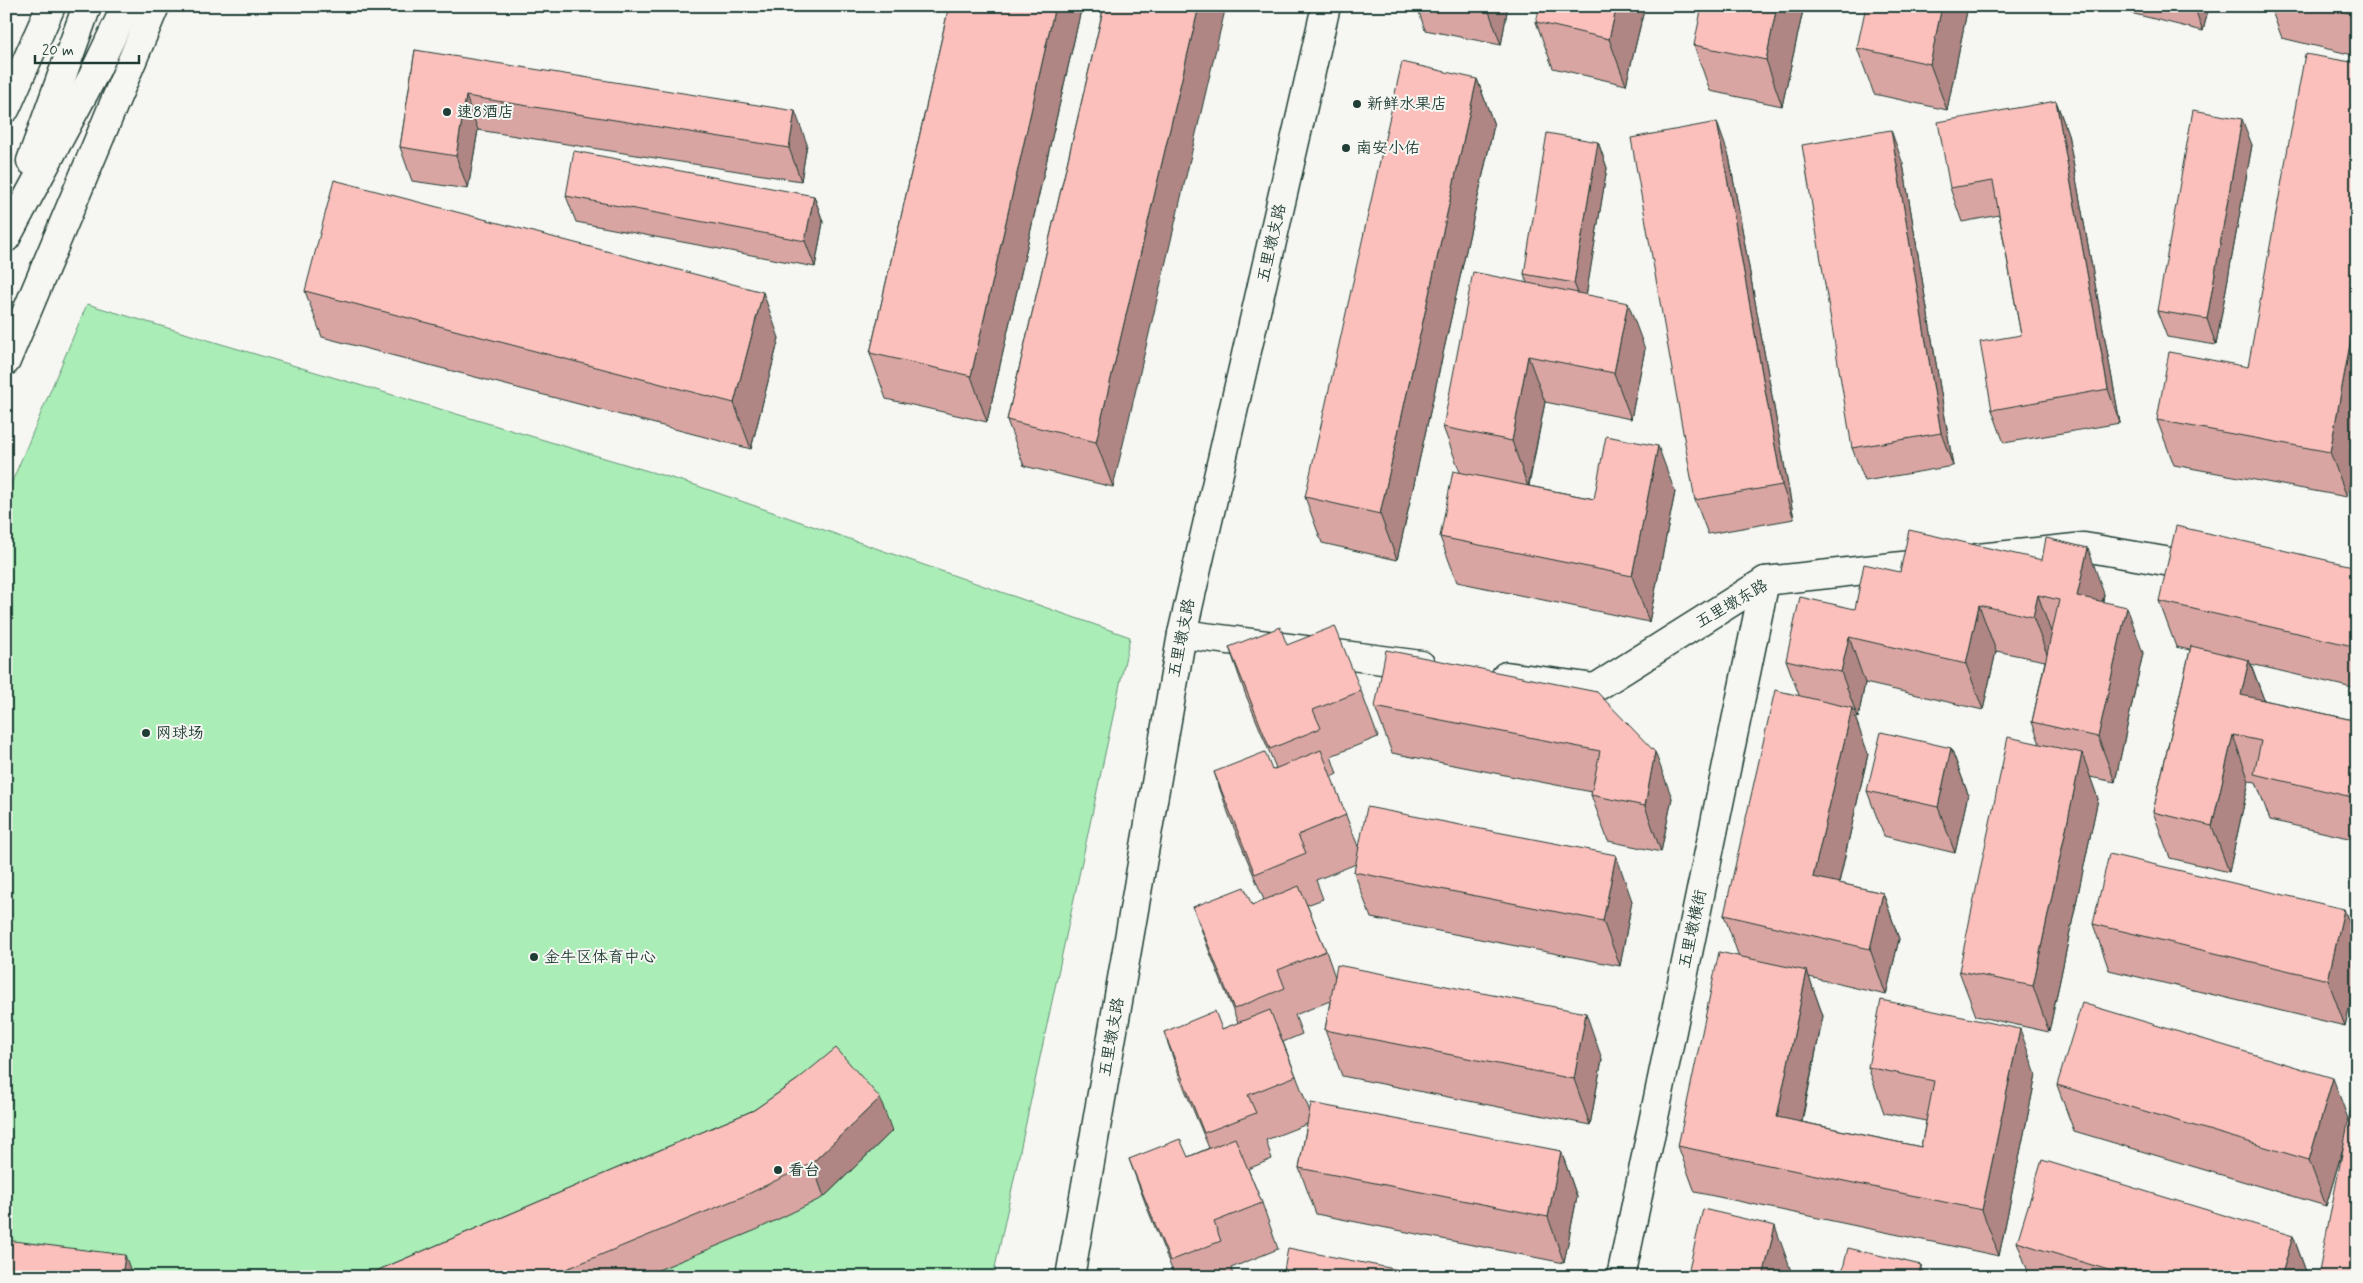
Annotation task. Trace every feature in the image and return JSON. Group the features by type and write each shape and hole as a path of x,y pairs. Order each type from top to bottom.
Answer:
{"main road":[{"path":"7,107 51,6"},
{"path":"6,231 87,6"},
{"path":"6,238 93,76 126,6"},
{"path":"6,360 155,6"},
{"name":"五里墩支路","path":"1070,1277 1182,634 1326,6"},
{"name":"五里墩东路","path":"1477,672 1595,688 1765,581 2084,547 2230,573"},
{"name":"五里墩横街","path":"1621,1277 1765,581"},
{"path":"1182,634 1447,669"}],"green space":[{"name":"金牛区体育中心","path":"87,304 695,485 1130,637 993,1277 6,1277 6,496"}],"building":[{"path":"949,6 1055,6 971,376 870,353"},
{"path":"1104,6 1199,6 1096,442 1007,420"},
{"path":"1540,6 1617,6 1609,39 1536,22"},
{"path":"1702,6 1777,6 1766,60 1694,45"},
{"path":"1866,6 1942,6 1930,64 1857,48"},
{"path":"2323,6 2357,6 2357,15"},
{"path":"415,50 795,111 789,148 466,96 456,156 400,147"},
{"path":"2305,54 2357,63 2357,306 2330,452 2157,420 2169,352 2248,367"},
{"path":"1402,62 1477,79 1380,514 1305,497"},
{"path":"2056,101 2108,389 1992,410 1980,342 2021,335 1993,181 1950,188 1938,122"},
{"path":"2193,110 2242,119 2207,319 2157,311"},
{"path":"1717,122 1782,485 1695,500 1631,138"},
{"path":"1891,130 1941,433 1852,448 1802,145"},
{"path":"1547,133 1598,142 1574,283 1524,274"},
{"path":"574,151 814,196 805,241 566,196"},
{"path":"334,180 763,292 734,403 305,291"},
{"path":"1473,272 1628,303 1614,373 1528,356 1512,441 1443,427"},
{"path":"1606,436 1658,446 1632,576 1440,537 1453,471 1594,499"},
{"path":"2176,526 2357,567 2357,647 2159,601"},
{"path":"1909,530 2042,560 2046,538 2088,548 2077,596 2127,607 2098,737 2032,722 2059,600 2038,595 2033,617 1979,605 1966,664 1849,637 1841,672 1786,660 1800,597 1855,609 1864,564 1900,572"},
{"path":"1335,626 1361,691 1313,710 1321,728 1270,749 1229,647 1280,627 1287,645"},
{"path":"2191,646 2249,660 2241,695 2357,721 2356,798 2254,774 2261,741 2233,735 2212,826 2153,812"},
{"path":"1386,650 1597,692 1655,752 1645,806 1591,795 1600,751 1375,707"},
{"path":"1775,690 1852,708 1813,877 1883,893 1870,949 1724,915"},
{"path":"1881,732 1951,748 1938,807 1867,791"},
{"path":"2008,737 2082,753 2033,986 1959,971"},
{"path":"1321,750 1346,815 1298,835 1306,853 1255,874 1214,772 1265,752 1272,770"},
{"path":"1367,807 1616,855 1603,921 1354,872"},
{"path":"2109,854 2344,909 2328,980 2093,924"},
{"path":"1299,886 1326,951 1278,970 1285,988 1234,1009 1193,907 1244,887 1252,905"},
{"path":"1719,952 1807,971 1777,1117 1921,1147 1934,1081 1868,1067 1881,1000 2020,1029 1982,1210 1678,1146"},
{"path":"1337,965 1586,1013 1574,1079 1325,1030"},
{"path":"2082,1003 2333,1078 2309,1160 2057,1085"},
{"path":"1270,1010 1296,1076 1248,1095 1256,1113 1204,1133 1164,1032 1215,1011 1222,1029"},
{"path":"836,1048 880,1098 812,1163 744,1196 547,1277 362,1277 754,1110 797,1080"},
{"path":"2357,1077 2357,1277 2318,1277"},
{"path":"1311,1103 1561,1151 1548,1217 1299,1168"},
{"path":"1235,1138 1262,1203 1214,1222 1221,1241 1170,1261 1129,1159 1180,1139 1188,1157"},
{"path":"2042,1160 2293,1236 2281,1277 2131,1277 2017,1242"},
{"path":"1703,1209 1775,1226 1763,1277 1687,1277"},
{"path":"6,1240 125,1255 122,1277 6,1277"},
{"path":"1288,1248 1435,1277 1283,1277"},
{"path":"1848,1248 1921,1265 1918,1277 1841,1277"}],"place":[{"name":"新鲜水果店","path":"1357,104"},
{"name":"速8酒店","path":"447,112"},
{"name":"南安小佑","path":"1346,148"},
{"name":"网球场","path":"146,733"},
{"name":"金牛区体育中心","path":"534,957"},
{"name":"看台","path":"778,1170"}]}
